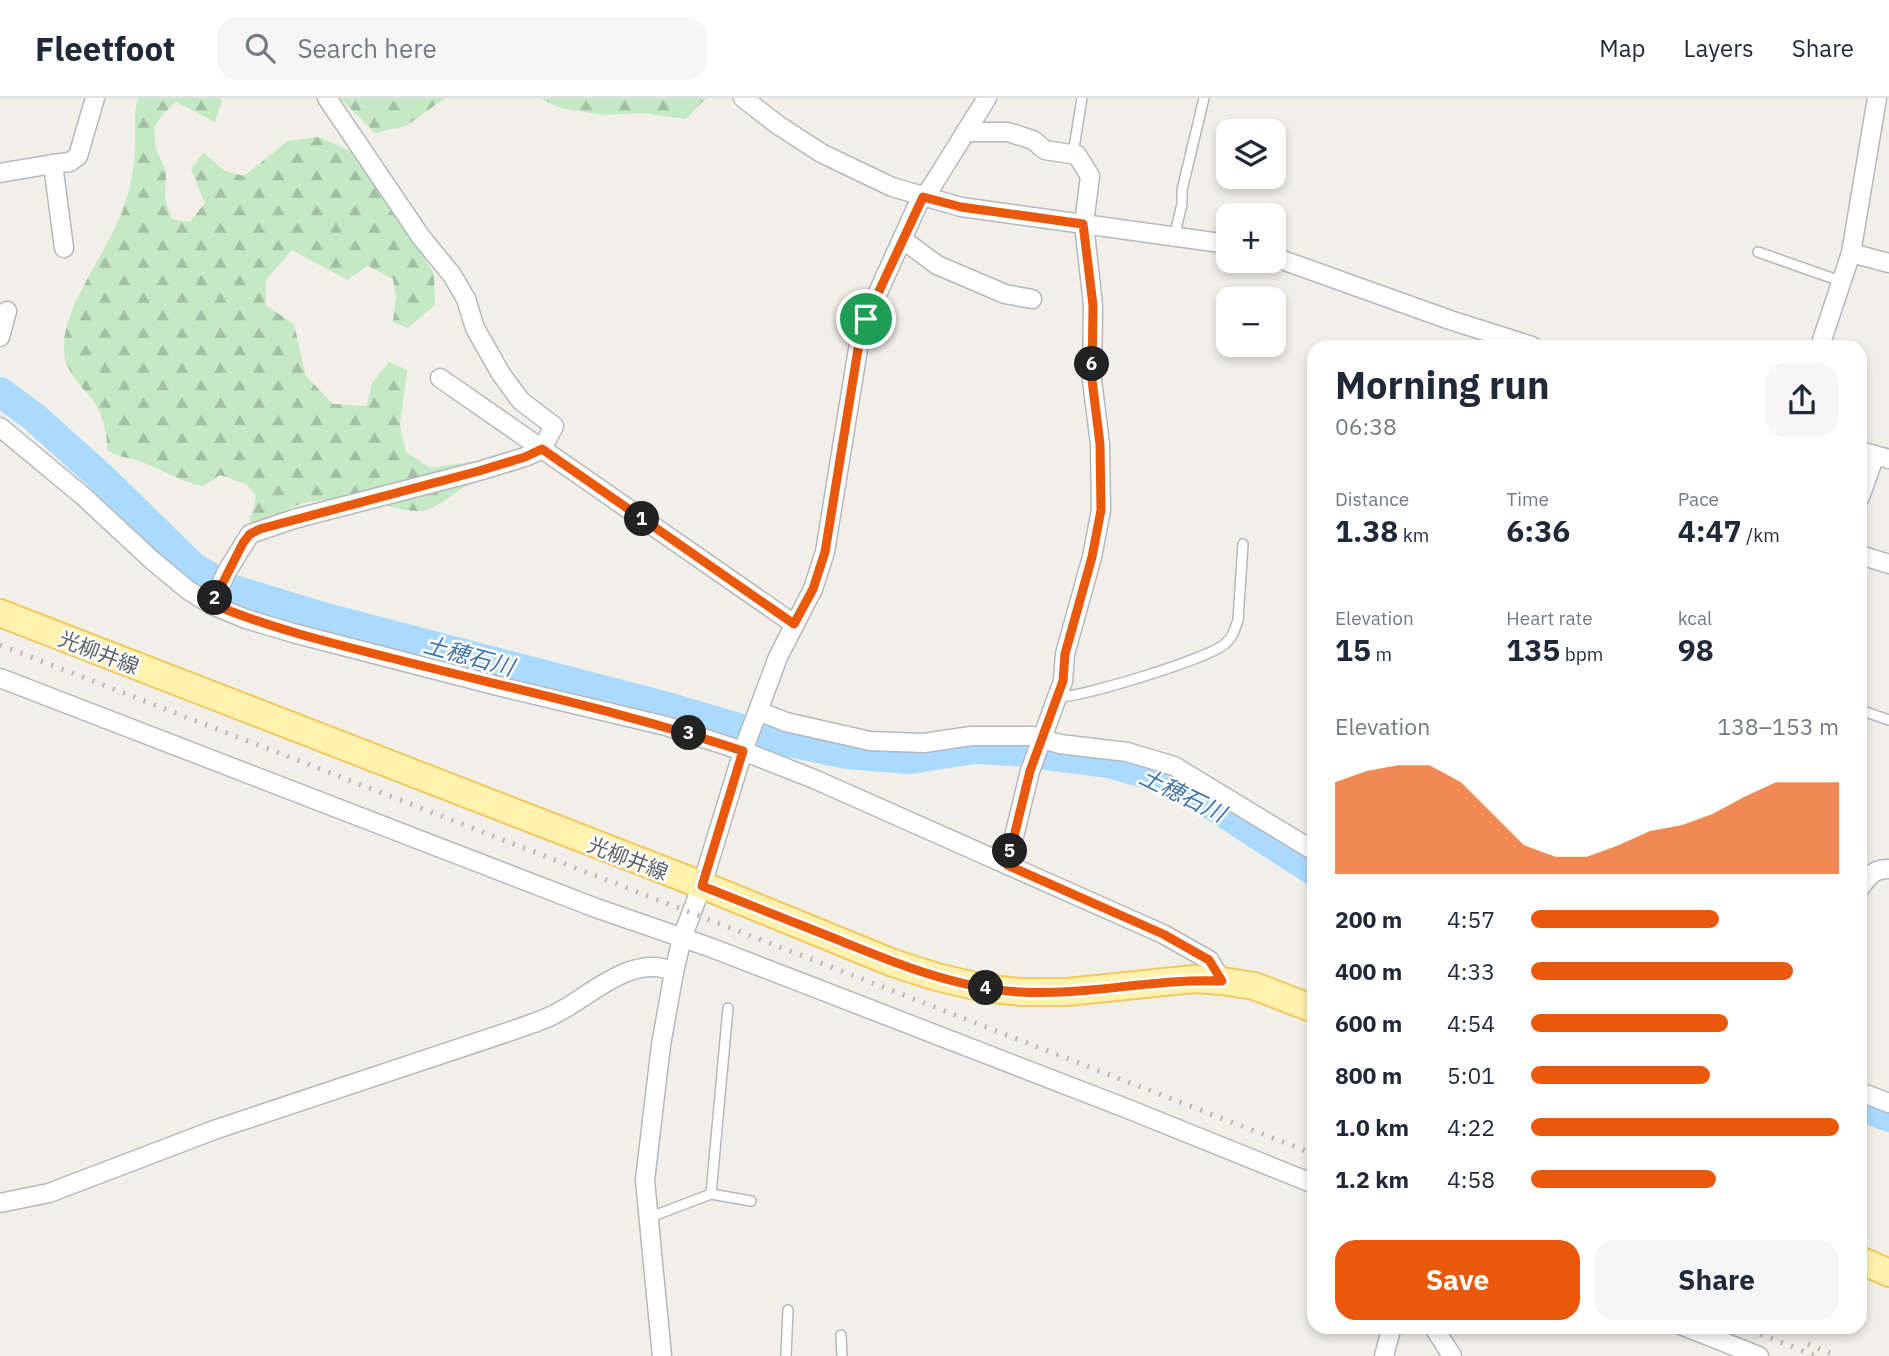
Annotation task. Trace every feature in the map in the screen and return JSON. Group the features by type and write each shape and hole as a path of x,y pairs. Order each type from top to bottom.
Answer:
{"main road":[{"name":"光柳井線","path":"0,613 937,977 983,988 1020,992 1067,992 1194,979 1222,981 1254,986 1307,1006"},
{"path":"1867,1263 1889,1273"}],"street":[{"path":"0,173 70,162 78,156 95,98"},
{"path":"212,604 250,534 260,529 525,457 542,449 554,426 521,401 501,374 475,328 466,299 452,275 421,237 327,98"},
{"path":"743,98 821,153 892,187 923,197 961,207 1216,243"},
{"path":"662,1356 648,1218 646,1156 674,972 682,939 702,886 744,748 778,657 813,589 825,552 859,343 866,319 923,197 987,98"},
{"path":"1822,340 1851,253 1877,98"},
{"path":"965,132 1008,132 1033,140 1045,150 1077,155 1090,176 1083,224 1093,305 1092,380 1100,444 1101,510 1092,557 1065,654 1063,681 1039,740 1007,865"},
{"path":"53,164 64,248"},
{"path":"902,239 937,265 1004,294 1032,299"},
{"path":"1851,253 1889,263"},
{"path":"1286,261 1513,340"},
{"path":"0,337 7,311"},
{"path":"440,379 794,624"},
{"path":"0,427 83,496 153,561 188,590 212,604 293,633 744,748 1163,934 1209,960 1222,981"},
{"path":"1867,482 1880,454"},
{"path":"1867,557 1889,564"},
{"path":"0,678 682,939 712,948 1307,1181"},
{"path":"756,716 870,741 924,743 971,736 1033,736 1039,740 1060,744 1127,752 1157,759 1208,786 1307,847"},
{"path":"1867,878 1883,869 1889,869"},
{"path":"0,1203 49,1193 214,1130 514,1030 553,1015 618,976 646,967 666,968 674,972"},
{"path":"1867,1094 1889,1102"},
{"path":"1384,1356 1390,1334"},
{"path":"1438,1334 1452,1356"},
{"path":"1703,1334 1759,1356"}],"lane":[{"path":"1073,154 1082,98"},
{"path":"1174,238 1182,204 1182,190 1204,98"},
{"path":"1758,252 1843,282"},
{"path":"1058,697 1121,683 1198,657 1228,642 1238,620 1243,544"},
{"path":"1867,712 1889,720"},
{"path":"711,1194 728,1008"},
{"path":"648,1218 711,1194 751,1201"},
{"path":"786,1356 788,1310"},
{"path":"841,1335 842,1356"}],"green space":[{"path":"138,98 220,98 222,101 215,122 176,102 154,128 156,148 166,172 165,199 172,219 190,222 205,203 191,169 203,153 225,171 244,176 288,141 319,137 350,151 360,159 394,207 434,274 435,305 408,328 393,322 396,297 393,279 368,266 347,280 292,250 266,280 265,305 294,324 306,376 333,404 367,406 372,383 389,362 407,370 400,426 406,452 430,468 478,461 494,471 424,510 328,499 300,504 259,528 249,521 256,495 246,484 220,475 203,486 107,450 99,410 67,365 65,332 79,296 118,221 127,196 134,160"},
{"path":"340,98 445,98 406,126 375,133"},
{"path":"540,98 706,98 686,119 643,113 603,115 560,108"}],"waterway":[{"name":"土穂石川","path":"0,392 34,417 102,478 193,567 231,589 326,618 660,705 775,739 847,754 910,759 974,749 1015,751 1109,763 1158,777 1212,805 1307,866"},
{"name":"土穂石川","path":"1867,1109 1889,1117"}],"railway":[{"path":"0,645 1307,1151"},
{"path":"1760,1334 1816,1356"},
{"path":"1808,1344 1837,1356"}],"route":[{"path":"923,197 961,207 1083,224 1093,305 1092,380 1100,444 1101,510 1092,557 1065,654 1063,681 1040,738 1007,865 1163,934 1209,960 1222,981 1194,979 1067,992 1020,992 983,988 937,977 893,962 702,886 743,751 666,726 293,633 212,604 243,543 250,534 260,529 479,471 542,449 794,624 813,589 825,552 859,343 866,319 923,197"}]}
